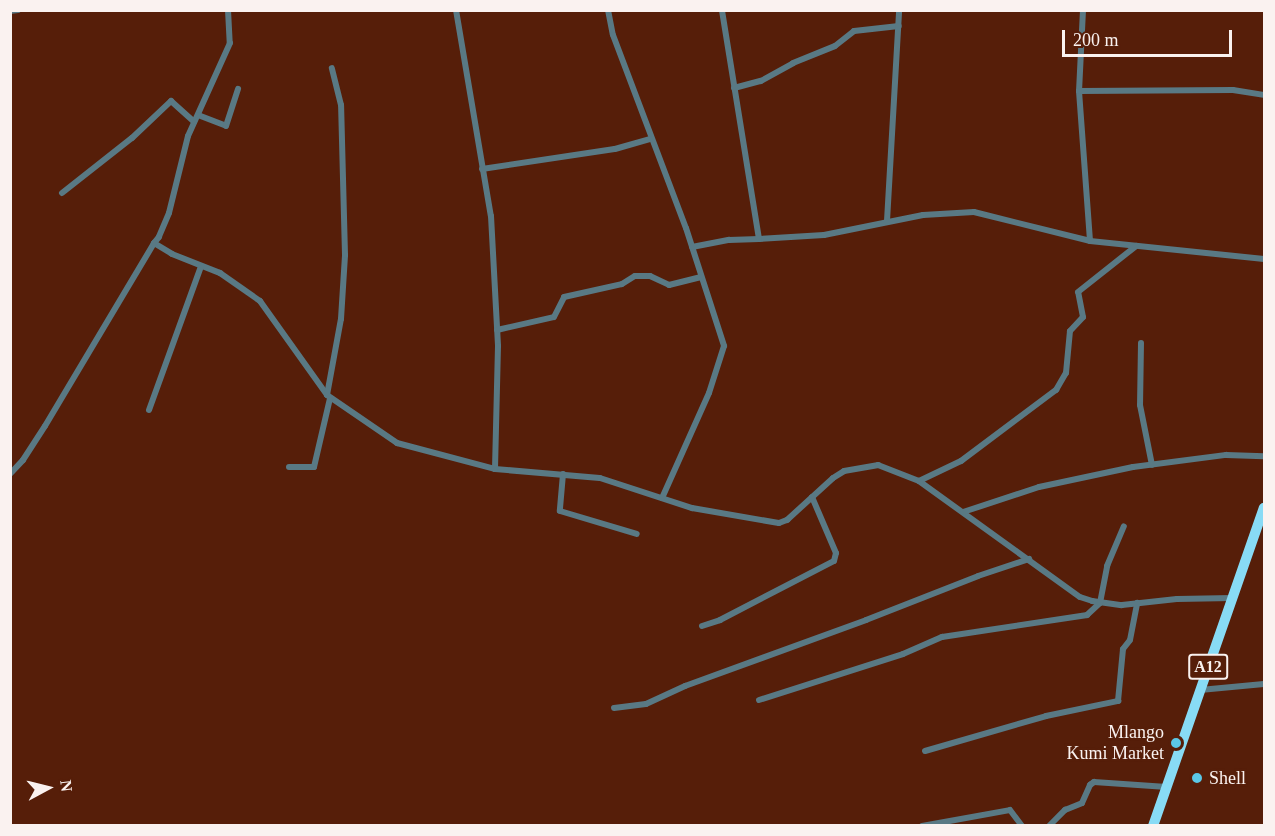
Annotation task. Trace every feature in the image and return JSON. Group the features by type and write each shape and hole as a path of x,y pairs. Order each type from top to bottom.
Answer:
{"highway":[{"name":"A12","path":"1153,825 1264,508"}],"street":[{"path":"10,11 18,10"},
{"path":"10,474 23,460 45,426 154,243 169,213 182,155 194,122 230,43 228,10"},
{"path":"456,10 491,216 497,330 495,469"},
{"path":"608,10 650,139 692,247 724,349 709,393 662,498"},
{"path":"722,10 759,239"},
{"path":"887,221 899,10"},
{"path":"1083,10 1079,91 1090,241"},
{"path":"734,88 761,81 793,63 835,46 854,31 899,26"},
{"path":"288,467 314,467 341,319 345,255 344,150 341,105 333,68"},
{"path":"198,115 226,126 238,89"},
{"path":"1079,91 1233,90 1264,95"},
{"path":"62,193 132,138 171,100 194,122"},
{"path":"482,170 615,149 650,139"},
{"path":"692,247 729,240 825,235 887,221 951,212 974,212 1090,241 1264,259"},
{"path":"154,243 242,286 260,301 328,396 397,442 495,469 600,478 692,508 779,523 787,520 833,478 861,467 878,465 919,481 1080,597 1100,603 1232,598"},
{"path":"919,481 961,461 1056,390 1066,373 1070,331 1083,317 1078,292 1136,246"},
{"path":"149,410 201,266"},
{"path":"497,330 554,317 564,297 622,284 635,276 650,276 669,285 701,277"},
{"path":"1141,343 1140,405 1152,465"},
{"path":"963,512 1061,482 1152,465 1226,455 1264,456"},
{"path":"563,474 560,511 637,534"},
{"path":"702,626 720,620 834,561 836,553 812,497"},
{"path":"759,700 903,654 942,637 1088,615 1100,603 1107,566 1124,526"},
{"path":"614,708 646,704 685,686 1029,559"},
{"path":"925,751 1046,716 1118,701 1123,649 1130,640 1137,603"},
{"path":"1200,690 1264,684"},
{"path":"1049,825 1065,810 1082,803 1090,784 1167,787"},
{"path":"922,825 1010,810 1022,825"}],"place":[{"name":"Mlango Kumi Market","path":"1176,743"},
{"name":"Shell","path":"1197,778"}]}
